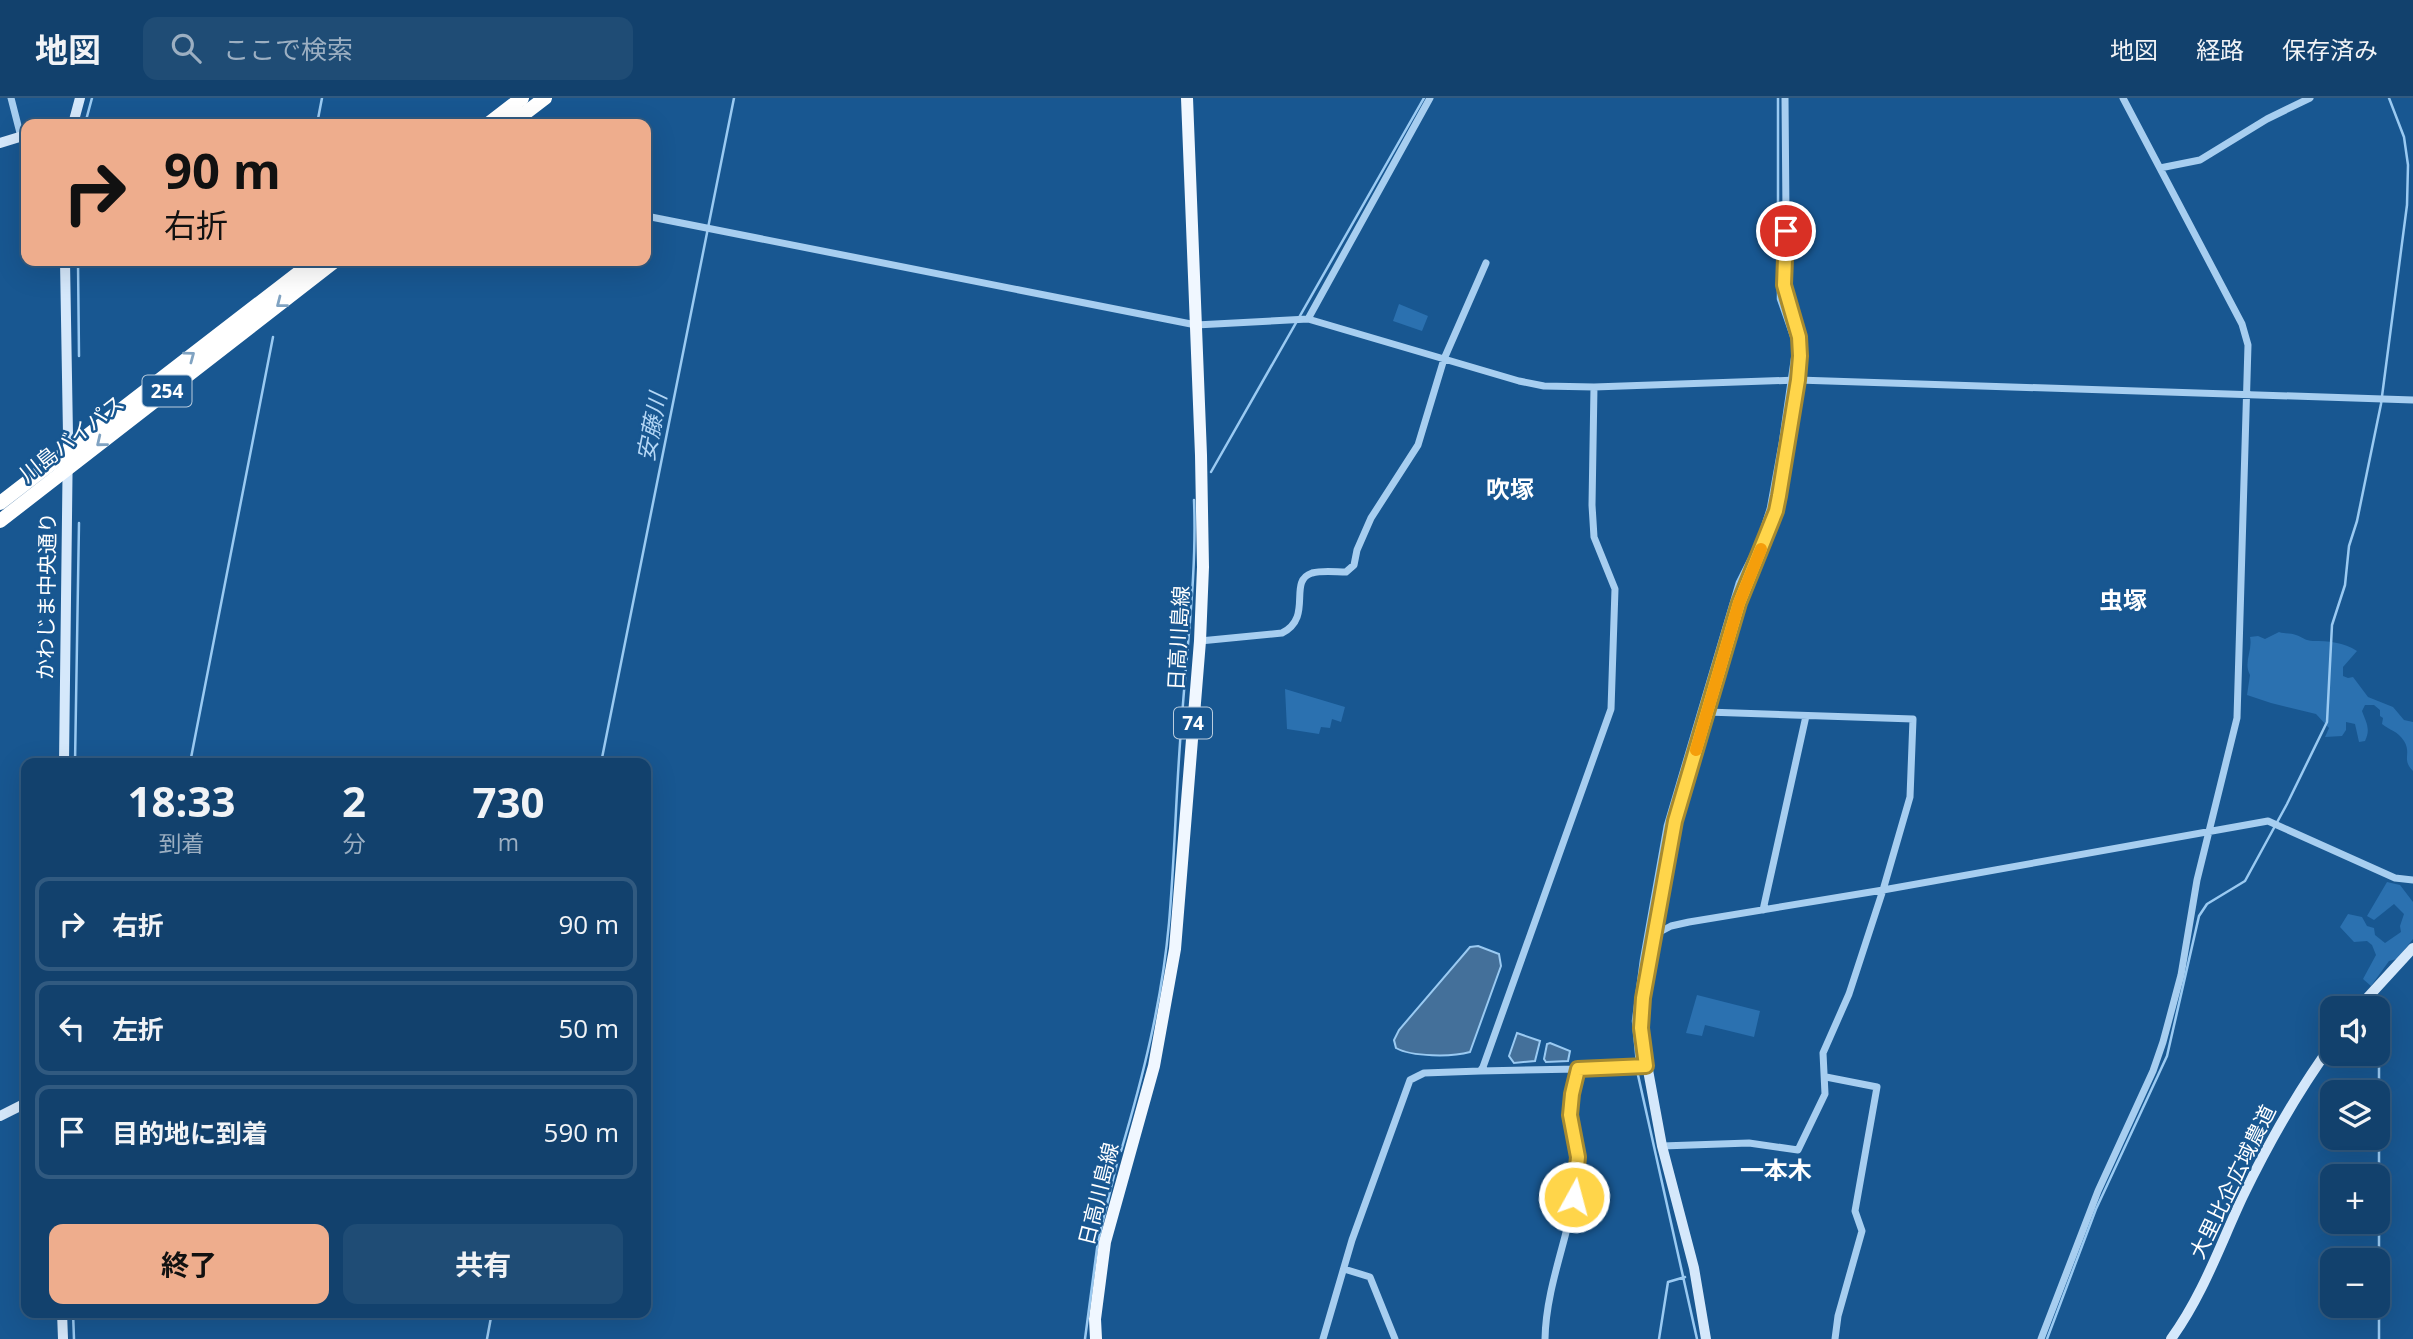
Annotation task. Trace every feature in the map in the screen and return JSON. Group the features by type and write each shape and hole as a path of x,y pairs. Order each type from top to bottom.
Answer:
{"highway":[{"path":"495,119 522,98"},
{"path":"518,119 545,98"},
{"name":"川島バイパス","path":"0,503 307,266"},
{"name":"川島バイパス","path":"0,521 329,266"}],"main road":[{"name":"日高川島線","path":"1096,1339 1095,1319 1105,1242 1154,1066 1175,949 1200,640 1203,566 1187,98"}],"street":[{"path":"11,98 21,127"},
{"path":"74,119 80,98"},
{"path":"1308,319 1430,98"},
{"path":"1706,1339 1694,1268 1662,1146 1646,1066 1642,1015 1675,821 1739,603 1776,511 1798,380 1799,337 1784,285 1785,98"},
{"path":"2041,1339 2098,1191 2153,1071 2181,975 2197,880 2237,719 2248,345 2242,324 2123,98"},
{"path":"2160,168 2200,159 2267,119 2310,98"},
{"path":"0,143 21,137"},
{"path":"651,217 1196,325 1308,319 1544,386 1594,387 1798,380 2413,400"},
{"path":"1200,640 1282,633 1293,627 1298,616 1301,583 1307,575 1316,572 1346,572 1354,565 1357,550 1371,518 1418,445 1444,359 1486,263"},
{"name":"かわじま中央通り","path":"64,758 68,468 65,266"},
{"path":"1480,1070 1611,709 1615,589 1594,537 1594,387"},
{"path":"1662,1146 1749,1143 1798,1150 1825,1094 1823,1053 1849,994 1910,797 1913,719 1707,712"},
{"path":"1763,910 1806,716"},
{"path":"1654,936 1680,924 2273,821 2395,878 2413,880"},
{"path":"2369,996 2413,948"},
{"name":"大里比企広域農道","path":"2171,1339 2188,1316 2203,1287 2243,1196 2287,1111 2320,1062"},
{"path":"1323,1339 1352,1240 1410,1080 1424,1073 1646,1066"},
{"path":"1545,1339 1551,1287 1562,1256 1577,1181 1578,1157 1570,1115 1578,1069"},
{"path":"1826,1077 1877,1087 1855,1211 1862,1231 1838,1316 1835,1339"},
{"path":"0,1116 21,1105"},
{"path":"1344,1269 1370,1277 1395,1339"},
{"path":"62,1318 63,1339"}],"shaded area":[{"path":"1399,304 1428,316 1422,331 1393,321"},
{"path":"2279,632 2294,634 2311,641 2341,644 2357,651 2343,667 2343,676 2353,677 2368,697 2393,707 2404,720 2413,722 2413,771 2409,767 2404,741 2382,724 2380,710 2374,705 2365,705 2362,711 2368,733 2365,741 2359,742 2355,724 2346,722 2346,730 2342,736 2325,737 2329,728 2316,714 2247,695 2250,637 2265,639"},
{"path":"1285,689 1345,707 1341,722 1332,719 1330,728 1321,727 1319,734 1287,729"},
{"path":"2387,882 2400,885 2413,902 2413,939 2397,959 2389,961 2371,986 2363,979 2376,955 2372,945 2367,941 2354,942 2340,927 2348,914 2362,917 2367,926 2374,928 2375,935 2385,943 2401,932 2404,914 2394,904 2374,920 2367,916"},
{"path":"1478,946 1499,954 1501,966 1470,1052 1432,1055 1396,1048 1394,1040 1399,1030 1470,947"},
{"path":"1697,995 1760,1011 1754,1037 1705,1025 1702,1036 1686,1033"},
{"path":"1517,1033 1540,1041 1535,1061 1514,1063 1509,1056"},
{"path":"1547,1044 1570,1051 1568,1061 1546,1062 1544,1059"}],"waterway":[{"path":"86,119 92,98"},
{"path":"318,119 322,98"},
{"name":"安藤川","path":"602,758 734,98"},
{"path":"1211,472 1424,98"},
{"path":"1697,1339 1638,1075 1633,1021 1665,825 1737,582 1757,542 1768,508 1780,442 1793,352 1792,339 1778,299 1778,98"},
{"path":"2047,1339 2096,1209 2167,1056 2199,916 2207,904 2245,881 2327,722 2332,625 2345,585 2349,546 2357,521 2381,404 2407,205 2408,165 2404,137 2389,98"},
{"path":"78,266 79,356"},
{"path":"191,758 273,337"},
{"path":"1121,1151 1151,1038 1166,952 1193,581 1194,500"},
{"path":"75,758 79,523"},
{"path":"2379,1066 2379,1339"},
{"path":"1085,1339 1098,1241 1117,1163"},
{"path":"1659,1339 1668,1282 1685,1277"},
{"path":"73,1318 74,1339"},
{"name":"安藤川","path":"487,1339 491,1318"}],"slow traffic":[{"path":"1696,750 1739,603 1761,549"}],"district":[{"name":"吹塚","path":"1510,490"},
{"name":"虫塚","path":"2123,601"},
{"name":"一本木","path":"1776,1171"}],"route":[{"path":"1574,1197 1578,1157 1570,1115 1578,1069 1646,1066 1641,1028 1643,998 1675,821 1739,603 1776,511 1800,356 1799,337 1784,285 1786,231"}]}
